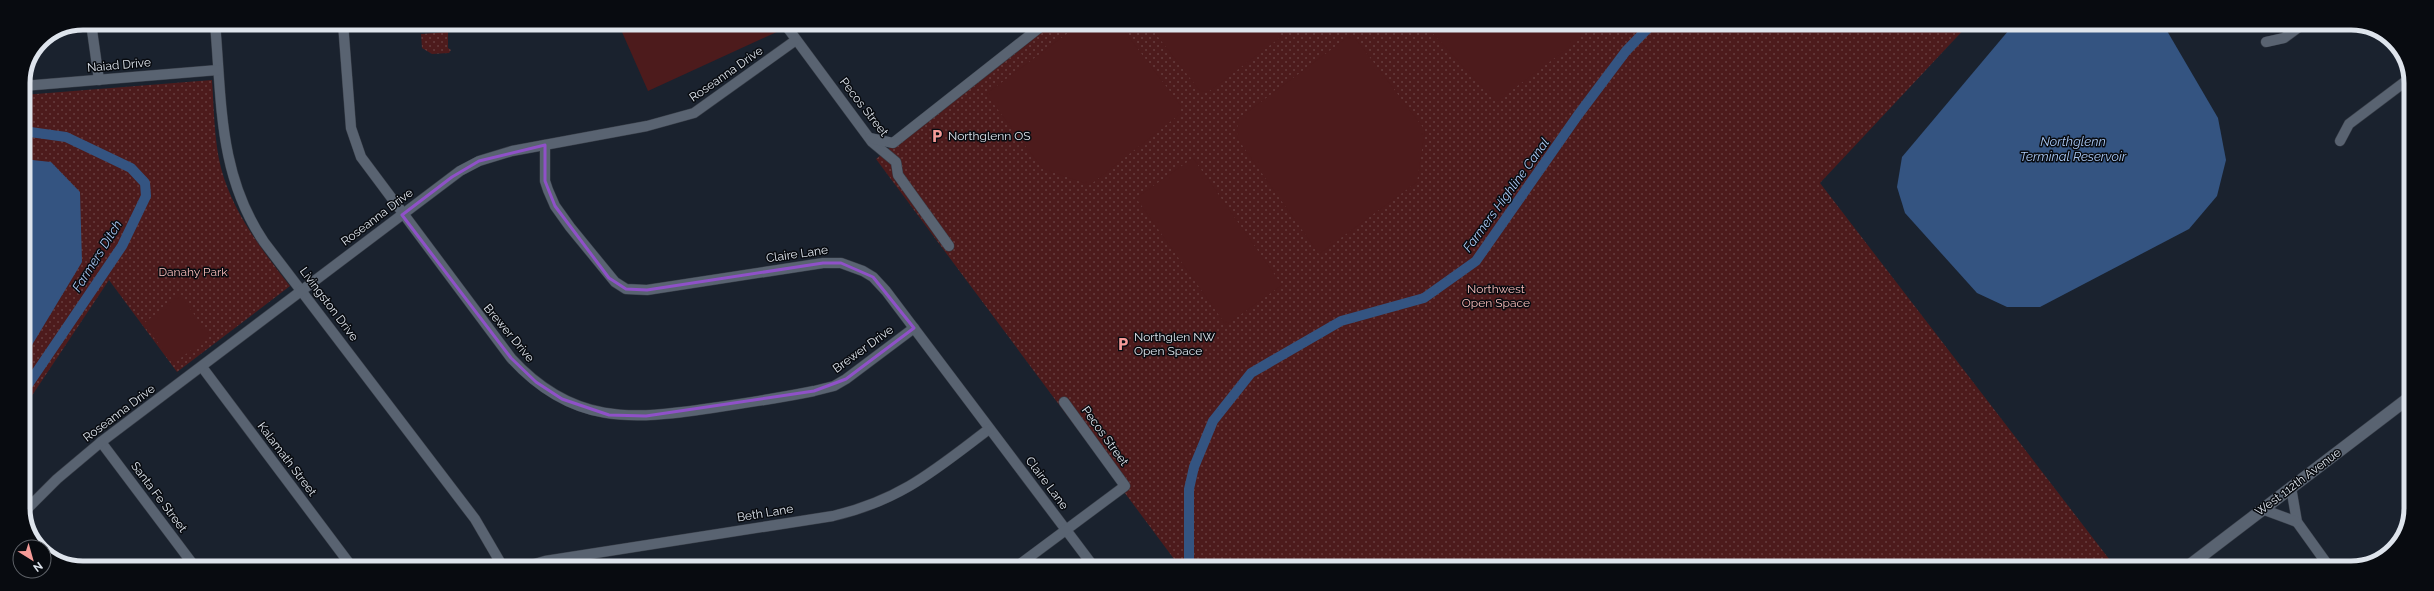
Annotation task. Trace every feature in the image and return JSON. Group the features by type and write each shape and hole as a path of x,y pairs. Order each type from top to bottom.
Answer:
{"main road":[{"name":"West 112th Avenue","path":"2195,561 2404,402"}],"street":[{"path":"91,30 99,80"},
{"name":"Livingston Drive","path":"215,30 224,140 237,190 256,230 303,290 475,519 500,561"},
{"name":"Brewer Drive","path":"344,30 349,107 354,139 368,167 489,331 519,367 562,398 609,414 626,416 667,414 826,388 846,379 914,328"},
{"name":"Pecos Street","path":"789,30 872,142 896,162 898,175 949,246"},
{"path":"870,138 893,143 1036,30"},
{"path":"2266,42 2284,38 2295,30"},
{"name":"Roseanna Drive","path":"30,507 57,479 101,442 452,177 479,161 512,151 647,126 694,113 796,40"},
{"name":"Naiad Drive","path":"30,85 218,70"},
{"path":"2340,141 2349,124 2404,83"},
{"name":"Claire Lane","path":"545,145 545,181 555,206 609,278 626,288 648,290 823,263 841,263 864,270 873,277 914,328 1089,561"},
{"name":"Kalamath Street","path":"202,367 348,561"},
{"name":"Pecos Street","path":"1064,402 1125,486 1066,530"},
{"name":"Beth Lane","path":"545,561 833,516 869,506 918,482 989,429"},
{"name":"Santa Fe Street","path":"101,442 190,561"},
{"path":"2291,488 2297,522 2325,561"},
{"path":"2262,509 2297,522"},
{"path":"1024,561 1066,530"}],"highlighted area":[{"path":"545,145 545,181 555,206 609,278 626,289 647,290 823,263 841,263 873,277 914,328 846,379 814,391 646,416 609,415 562,399 536,382 511,358 402,215 452,177 479,161"}],"green space":[{"path":"621,30 779,31 648,91"},
{"name":"Northwest Open Space","path":"1037,30 1963,30 1820,183 2111,561 1176,561 876,159"},
{"path":"1072,30 1124,30 1181,106 1180,114 1090,185 1043,169 986,94"},
{"path":"1153,30 1276,30 1281,37 1208,92 1200,91"},
{"path":"1430,30 1582,30 1580,39 1496,102"},
{"path":"448,32 448,48 451,50 449,53 432,54 422,48 421,34"},
{"path":"1352,34 1425,130 1417,182 1319,254 1237,138 1238,119"},
{"name":"Danahy Park","path":"212,80 217,146 226,185 241,216 259,245 290,286 177,372 109,280 30,398 30,94"},
{"path":"1193,158 1282,285 1226,325 1136,198"},
{"path":"180,295 210,336 174,363 143,324"}],"water":[{"name":"Northglenn Terminal Reservoir","path":"2009,30 2167,30 2218,118 2226,160 2217,196 2189,229 2040,307 2007,307 1977,293 1905,213 1897,187 1902,157"},
{"path":"30,160 51,162 80,192 82,262 30,348"}],"waterway":[{"name":"Farmers Highline Canal","path":"1189,561 1189,489 1194,467 1213,421 1251,373 1341,321 1424,298 1476,261 1578,115 1626,51 1646,30"},
{"name":"Farmers Ditch","path":"30,132 66,137 131,168 145,183 146,196 122,246 30,382"}],"place":[{"name":"Northglenn OS","path":"937,136"},
{"name":"Northglen NW Open Space","path":"1123,344"}]}
